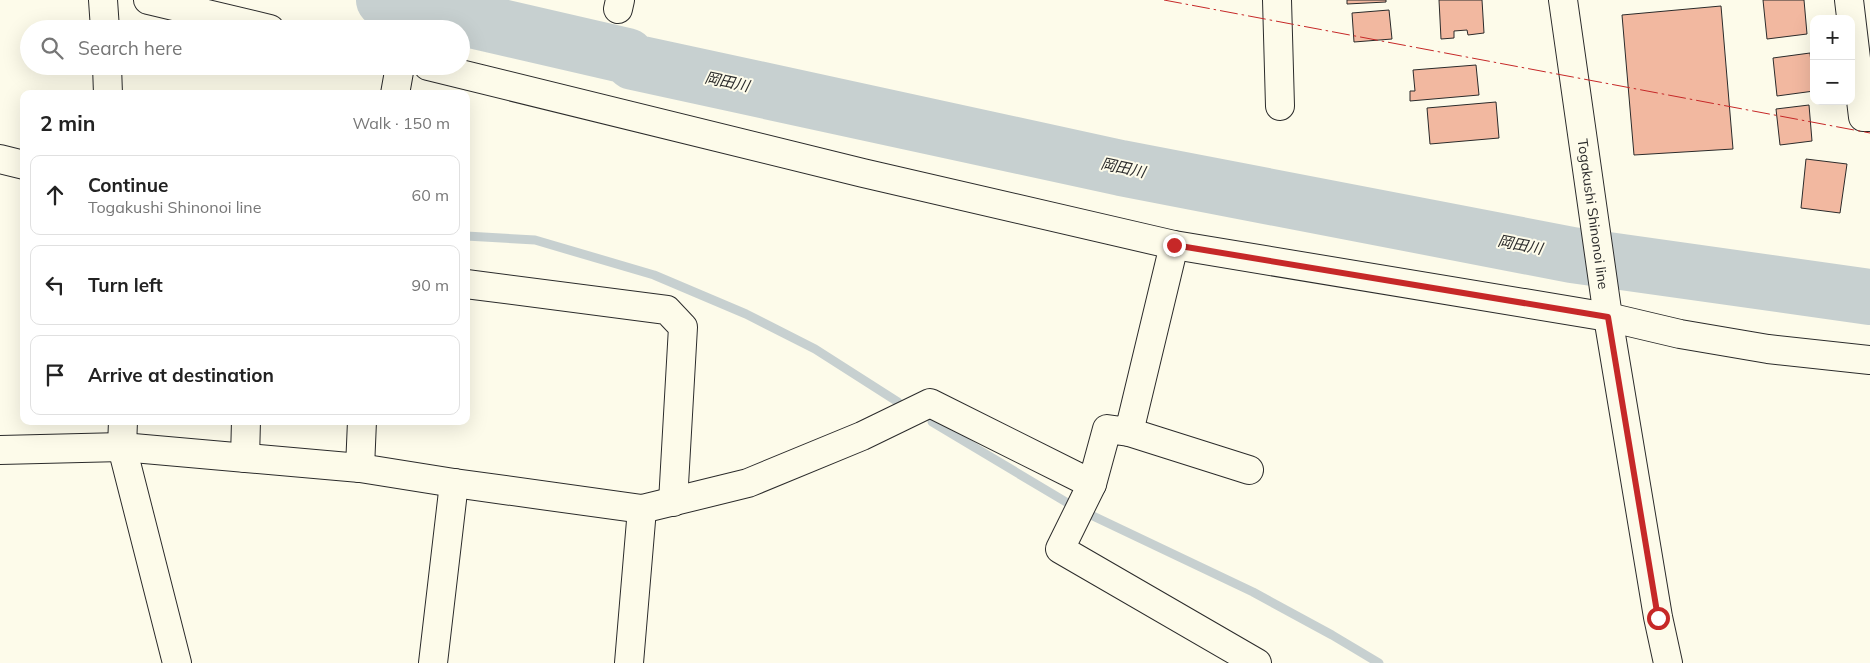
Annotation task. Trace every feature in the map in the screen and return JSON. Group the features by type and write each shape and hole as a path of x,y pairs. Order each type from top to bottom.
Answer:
{"street":[{"path":"103,0 104,20"},
{"path":"148,0 232,20"},
{"path":"1277,0 1280,106"},
{"name":"Togakushi Shinonoi line","path":"1563,0 1608,317 1658,618 1668,663"},
{"path":"1849,0 1863,117 1870,117"},
{"path":"107,75 108,90"},
{"path":"395,90 398,75"},
{"path":"465,75 863,173 1174,245 1608,317 1680,334 1768,349 1870,360"},
{"path":"0,159 20,164"},
{"path":"1129,432 1174,245"},
{"path":"470,285 667,310 683,327 673,502"},
{"path":"0,450 123,434 245,458 360,468 642,509 748,483 862,436 930,403 1092,484"},
{"path":"245,458 246,425"},
{"path":"360,468 362,425"},
{"path":"1249,470 1129,432 1107,429 1092,484 1060,549 1257,663"},
{"path":"123,434 177,663"},
{"path":"433,663 454,483"},
{"path":"629,663 642,509"}],"building":[{"path":"1347,0 1386,0 1386,2 1347,4"},
{"path":"1439,0 1482,0 1484,33 1468,35 1467,30 1454,31 1454,38 1441,39"},
{"path":"1763,0 1804,0 1807,34 1767,39"},
{"path":"1721,6 1733,149 1634,155 1622,15"},
{"path":"1389,10 1392,39 1354,42 1352,13"},
{"path":"1810,53 1810,92 1777,96 1773,58"},
{"path":"1476,65 1479,95 1410,101 1410,91 1415,91 1413,70"},
{"path":"1496,102 1499,138 1430,144 1427,108"},
{"path":"1809,105 1812,141 1780,145 1776,109"},
{"path":"1806,159 1847,164 1840,213 1801,208"}],"waterway":[{"name":"岡田川","path":"384,0 627,56 633,62 1121,168 1572,255 1870,297"},
{"path":"470,236 535,240 654,275 746,314 815,349 898,402"},
{"path":"932,422 1066,502"},
{"path":"1093,516 1253,592 1379,663"}],"power":[{"path":"1164,0 1870,133"}],"route":[{"path":"1174,245 1608,317 1658,618"}]}
